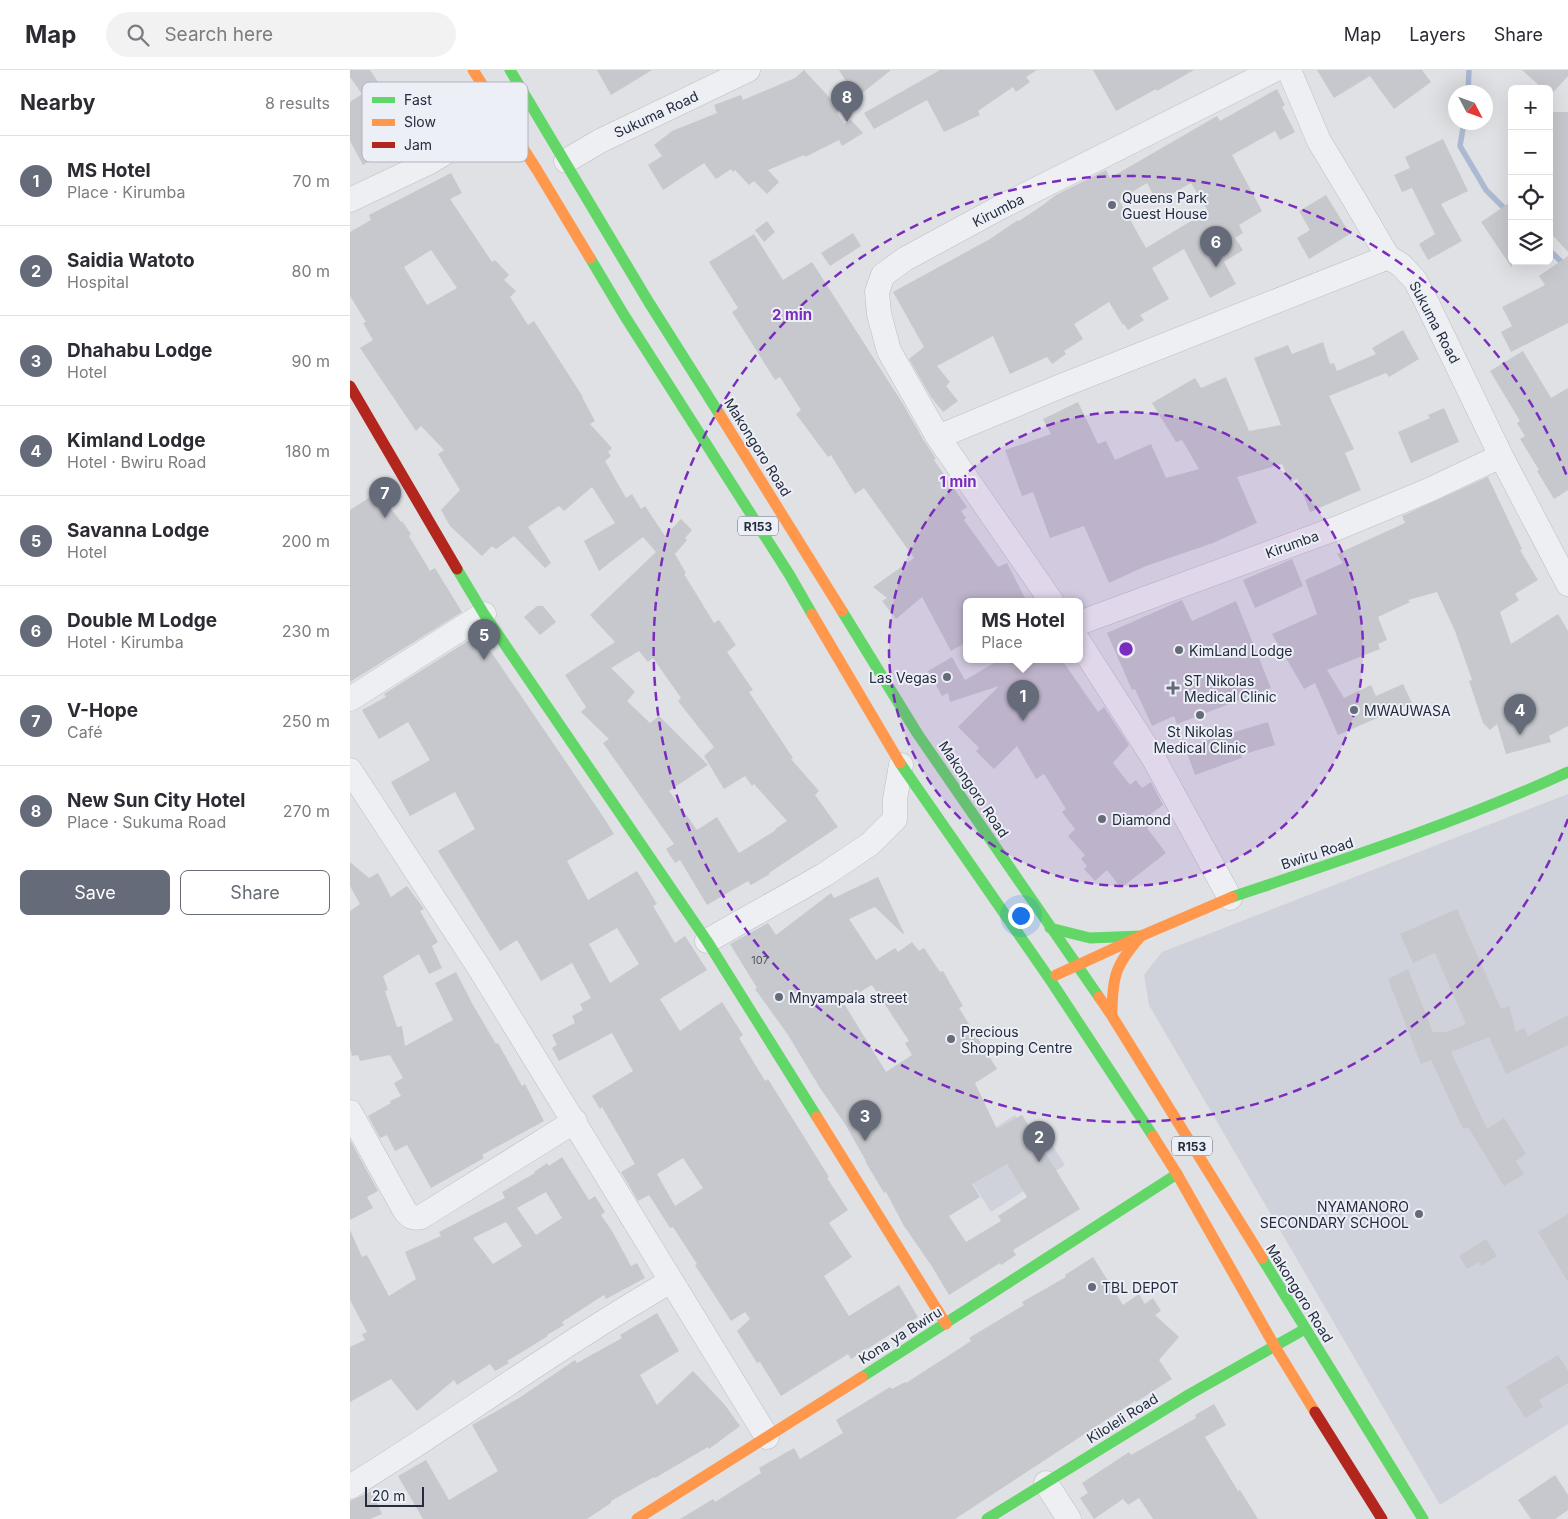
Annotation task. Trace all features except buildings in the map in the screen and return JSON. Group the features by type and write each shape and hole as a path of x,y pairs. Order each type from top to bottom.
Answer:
{"main road":[{"name":"R153","path":"473,70 480,82"},
{"name":"Makongoro Road","path":"510,70 517,82"},
{"name":"Makongoro Road","path":"528,99 648,301 815,566 917,733 1112,1016 1423,1519"},
{"name":"R153","path":"528,155 624,315 789,574 901,766 1049,978 1177,1174 1274,1345 1382,1519"},
{"path":"350,386 484,614 708,941 946,1324"},
{"name":"Bwiru Road","path":"1049,978 1230,898 1382,847 1520,794 1568,772"},
{"path":"1050,928 1090,938 1141,936"},
{"path":"1112,1016 1116,970 1124,956 1141,936"},
{"name":"Kona ya Bwiru","path":"637,1519 946,1324 1177,1174"},
{"name":"Kiloleli Road","path":"987,1519 1181,1400 1274,1345 1305,1329"}],"street":[{"name":"Sukuma Road","path":"566,161 600,141 748,70"},
{"name":"Kirumba","path":"1049,598 938,437 889,351 879,314 877,292 883,275 905,259 991,213 1274,70"},
{"name":"Sukuma Road","path":"1289,70 1319,141 1388,257 1401,265 1414,280 1501,456 1568,584"},
{"path":"350,200 430,162"},
{"path":"938,437 1061,386 1388,257"},
{"name":"Kirumba","path":"1083,622 1340,526 1430,490 1501,456"},
{"path":"350,699 484,614"},
{"path":"1083,648 1154,759 1230,898"},
{"path":"708,941 824,875 870,844 895,819 895,799 901,766"},
{"path":"350,770 480,969 575,1121 767,1437"},
{"path":"350,1112 405,1211 410,1216 416,1218 421,1217 575,1121"},
{"path":"350,1487 614,1314 671,1281"},
{"path":"1046,1483 1069,1519"}],"shaded area":[{"name":"NYAMANORO SECONDARY SCHOOL","path":"1568,794 1568,1424 1440,1505 1149,1005 1144,975 1162,952"},
{"path":"1015,1115 1033,1144 1010,1164 1049,1140 1065,1165 991,1212 954,1154"}],"waterway":[{"path":"1468,85 1469,70"},
{"path":"1463,130 1460,146 1486,190 1508,212"},
{"path":"1553,254 1568,268"}],"traffic: fast":[{"path":"510,70 517,82"},
{"path":"528,100 648,301 720,415"},
{"path":"590,258 624,315 789,574 812,614"},
{"path":"457,569 484,614 707,941 817,1117"},
{"path":"842,611 917,733 1099,997"},
{"path":"900,763 1049,978 1153,1136"},
{"path":"1232,897 1444,824 1568,772"},
{"path":"1050,928 1090,938 1141,936"},
{"path":"862,1377 1177,1174"},
{"path":"1262,1258 1423,1519"},
{"path":"987,1519 1190,1394 1305,1329"}],"traffic: slow":[{"path":"473,70 481,82"},
{"path":"528,156 590,258"},
{"path":"720,415 842,611"},
{"path":"812,614 900,763"},
{"path":"1056,975 1232,897"},
{"path":"1112,1016 1114,981 1117,972 1120,964 1141,936"},
{"path":"1099,997 1262,1258"},
{"path":"817,1117 946,1324"},
{"path":"1153,1136 1315,1412"},
{"path":"637,1519 862,1377"}],"traffic: jam":[{"path":"350,386 457,569"},
{"path":"1315,1412 1382,1519"}],"place":[{"name":"New Sun City Hotel","path":"847,122"},
{"name":"Queens Park Guest House","path":"1112,205"},
{"name":"Double M Lodge","path":"1216,267"},
{"name":"V-Hope","path":"385,518"},
{"name":"KimLand Lodge","path":"1179,650"},
{"name":"Savanna Lodge","path":"484,660"},
{"name":"Las Vegas","path":"947,677"},
{"name":"ST Nikolas Medical Clinic","path":"1173,688"},
{"name":"MWAUWASA","path":"1354,710"},
{"name":"St Nikolas Medical Clinic","path":"1200,715"},
{"name":"MS Hotel","path":"1023,721"},
{"name":"Kimland Lodge","path":"1520,735"},
{"name":"Diamond","path":"1102,819"},
{"name":"Mnyampala street","path":"779,997"},
{"name":"Precious Shopping Centre","path":"951,1039"},
{"name":"Dhahabu Lodge","path":"865,1141"},
{"name":"Saidia Watoto","path":"1039,1162"},
{"name":"NYAMANORO SECONDARY SCHOOL","path":"1419,1214"},
{"name":"TBL DEPOT","path":"1092,1287"}]}
